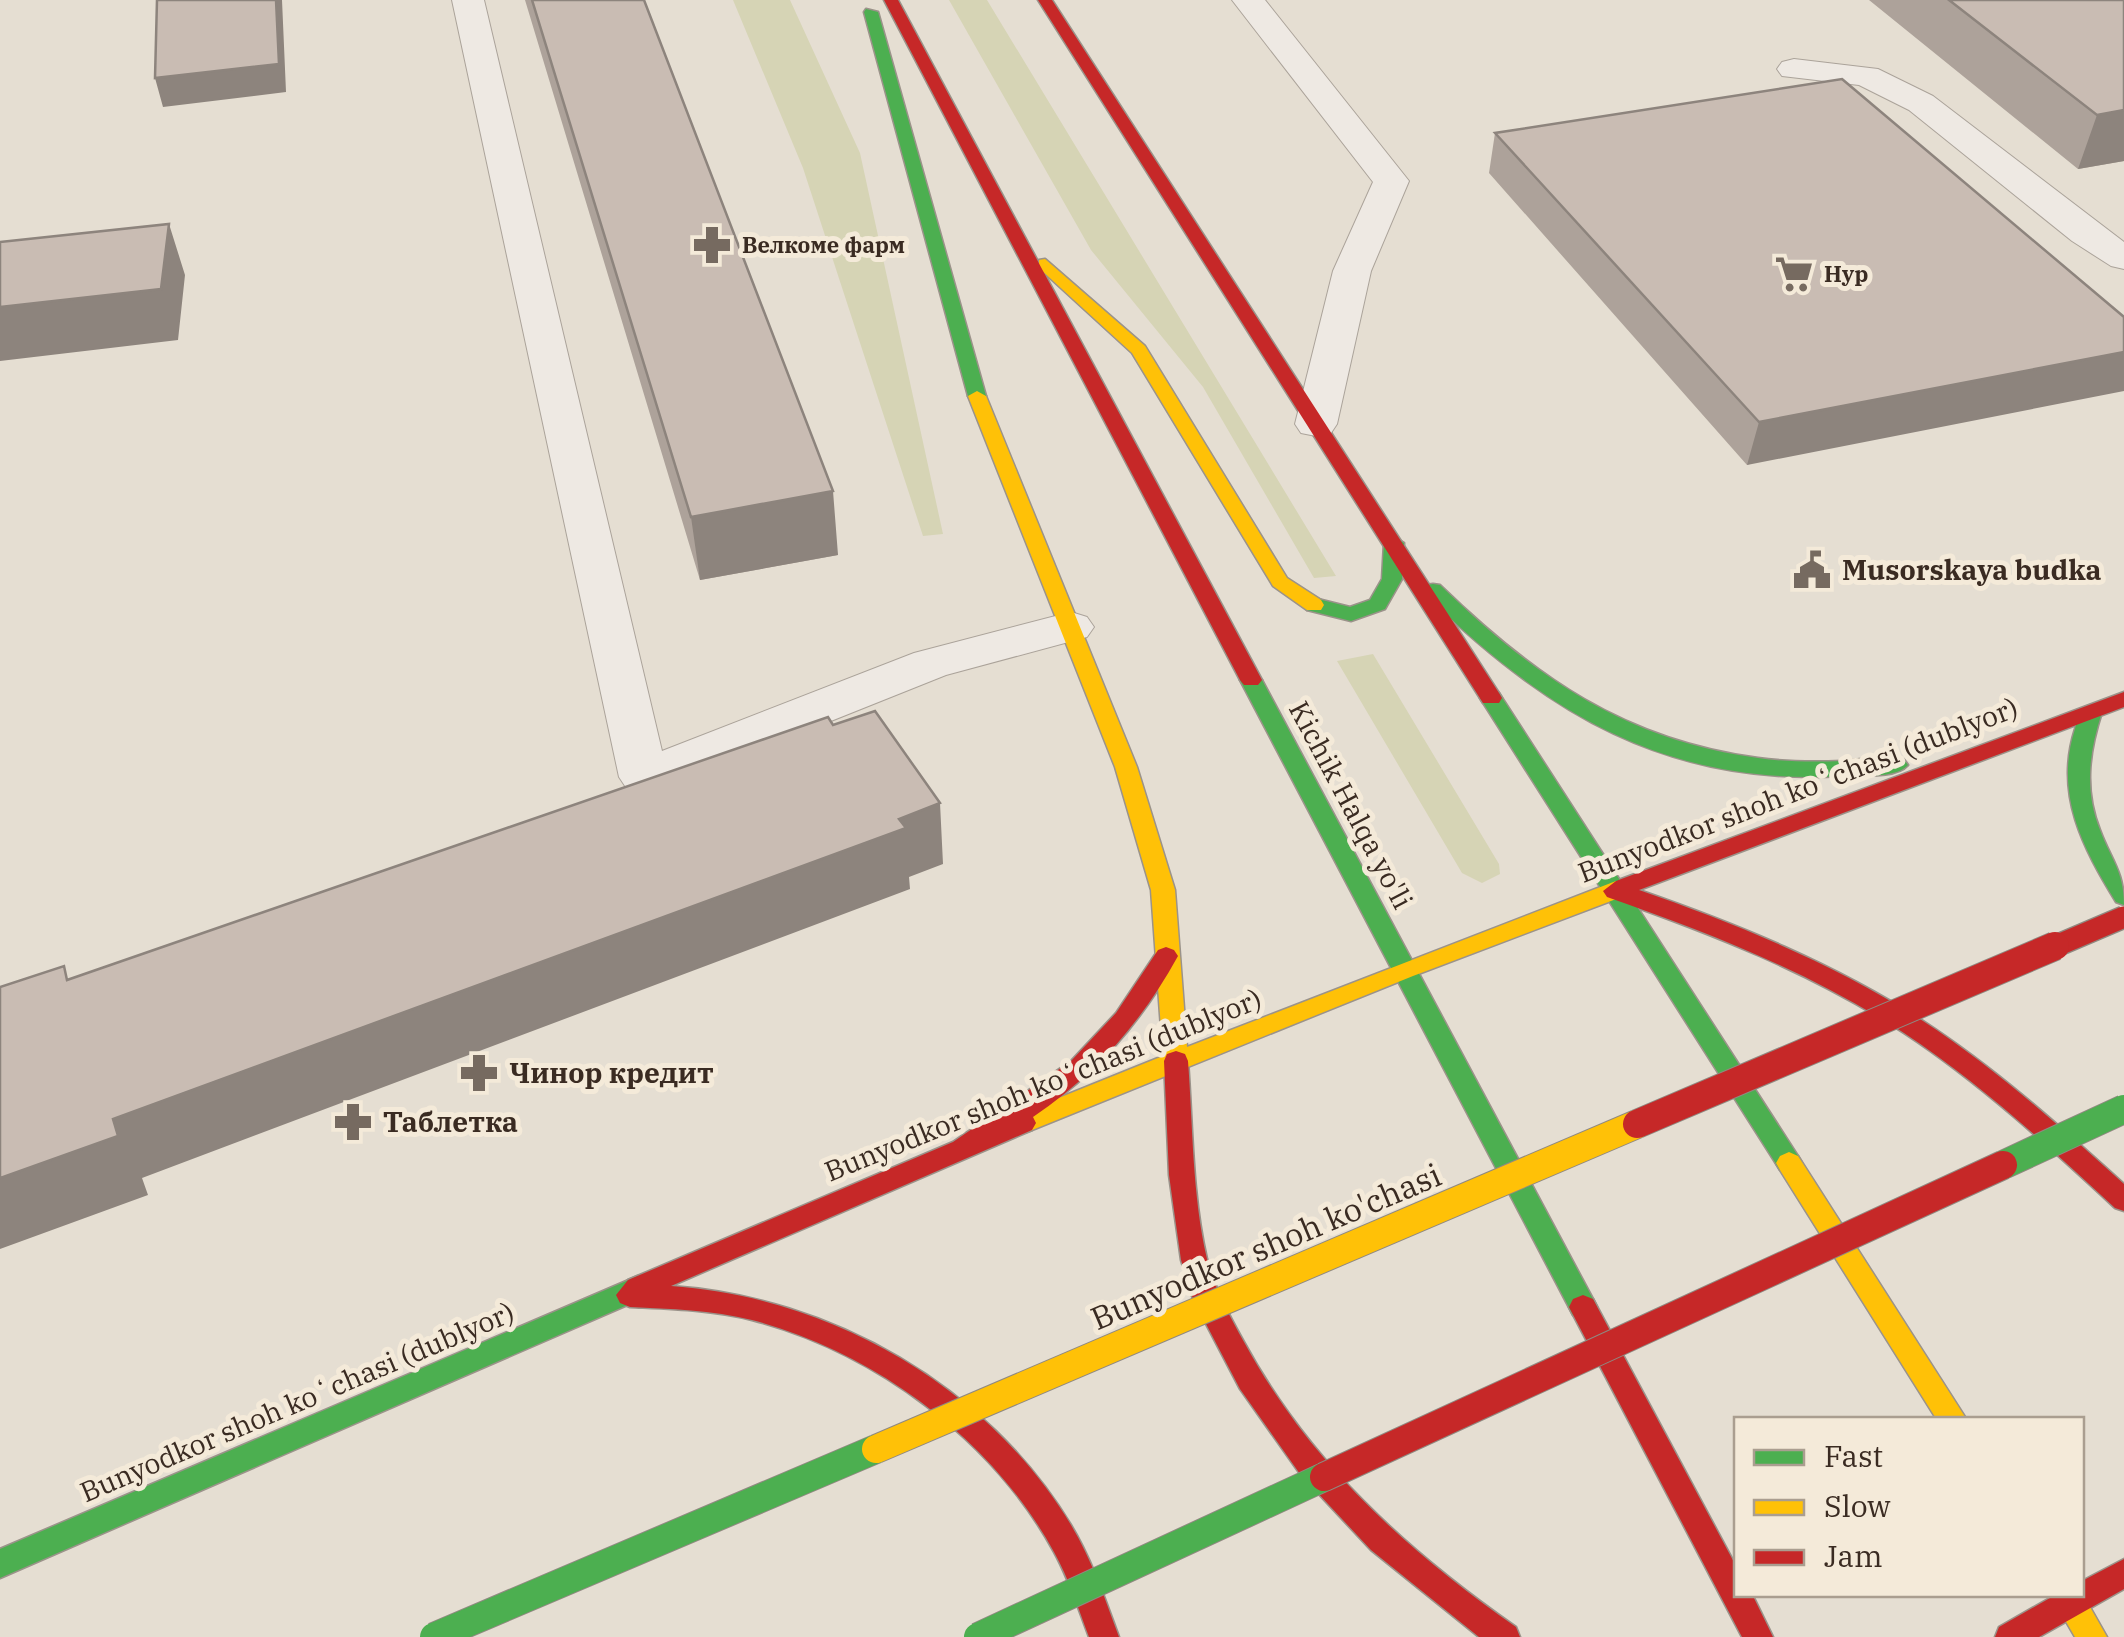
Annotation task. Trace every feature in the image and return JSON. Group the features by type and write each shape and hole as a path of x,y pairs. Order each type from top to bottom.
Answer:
{"main road":[{"path":"868,0 980,408 1126,767 1163,890 1187,1208 1202,1286 1241,1367 1292,1446 1363,1524 1441,1594 1505,1637"},
{"name":"Kichik Halqa yo'li","path":"891,0 1734,1592"},
{"path":"1044,0 1951,1417"},
{"path":"1017,238 1140,350 1280,582 1298,601 1328,612 1357,612 1378,604 1387,593 1394,572 1394,544"},
{"path":"1394,544 1478,640 1522,674 1595,717 1682,753 1758,771 1839,772 1939,758 2031,735"},
{"name":"Bunyodkor shoh koʻchasi (dublyor)","path":"1,1557 964,1147 1174,1062 1404,970 2124,699"},
{"path":"2092,712 2076,744 2073,778 2081,816 2098,856 2124,896"},
{"path":"1616,891 1776,952 1883,1007 1983,1077 2124,1200"},
{"name":"Bunyodkor shoh ko'chasi","path":"434,1637 2124,917"},
{"path":"964,1147 1035,1104 1090,1058 1135,1012 1166,956"},
{"path":"978,1637 2124,1109"},
{"path":"620,1295 697,1300 766,1312 887,1364 981,1436 1029,1488 1077,1563 1104,1637"},
{"path":"2084,1591 2124,1572"},
{"name":"Kichik Halqa yo'li","path":"1737,1597 1758,1637"},
{"path":"2010,1637 2068,1599 2092,1637"}],"lane":[{"path":"468,0 644,776 930,664 1071,627"},
{"path":"1248,0 1392,181 1352,271 1316,424"},
{"path":"1794,69 1866,76 1921,102 2084,233 2124,258"}],"shaded area":[{"path":"733,0 790,0 860,153 943,534 923,536 803,168"},
{"path":"949,0 987,0 1336,576 1314,578 1203,387 1091,250"},
{"path":"1373,654 1499,864 1500,874 1482,883 1462,873 1337,661"}],"building":[{"path":"157,0 276,0 279,64 155,78"},
{"path":"532,0 644,0 833,491 691,517"},
{"path":"1949,0 2124,0 2124,110 2097,115"},
{"name":"Нур","path":"1842,79 2124,317 2124,352 1759,422 1495,133"},
{"path":"169,224 161,289 0,307 0,242"},
{"path":"875,711 940,803 899,819 906,828 113,1119 118,1136 0,1178 0,987 64,966 67,980 828,717 833,725"}],"traffic: fast":[{"path":"871,12 977,396"},
{"path":"1314,605 1351,614 1378,604 1392,579 1394,543"},
{"path":"1433,590 1483,639 1535,680 1587,713 1642,738 1700,756 1761,766 1827,769 1897,765"},
{"path":"1251,680 1583,1307"},
{"path":"1491,698 1789,1163"},
{"path":"2091,712 2078,763 2081,808 2097,850 2124,896"},
{"path":"2003,1165 2124,1109"},
{"path":"0,1564 638,1288"},
{"path":"434,1637 876,1449"},
{"path":"978,1637 1324,1477"}],"traffic: slow":[{"path":"1045,264 1139,350 1280,582 1314,605"},
{"path":"977,396 1126,767 1163,890 1176,1061"},
{"path":"1023,1123 1624,887"},
{"path":"876,1449 1637,1124"},
{"path":"1789,1163 1951,1417"},
{"path":"2067,1597 2092,1637"}],"traffic: jam":[{"path":"891,0 1251,680"},
{"path":"1045,0 1491,698"},
{"path":"1624,887 2124,699"},
{"path":"1615,891 1768,950 1841,985 1912,1026 1995,1087 2124,1200"},
{"path":"1637,1124 2124,917"},
{"path":"963,1147 1080,1068 1125,1020 1166,956"},
{"path":"1176,1061 1182,1175 1194,1260 1207,1299 1250,1380 1278,1424 1344,1504 1421,1575 1505,1637"},
{"path":"638,1288 1023,1123"},
{"path":"1324,1477 2003,1165"},
{"path":"630,1295 721,1303 796,1321 840,1339 923,1388 996,1451 1027,1487 1070,1552 1104,1637"},
{"path":"1583,1307 1734,1592"},
{"path":"2084,1595 2124,1573"},
{"path":"1737,1597 1758,1637"},
{"path":"2010,1637 2081,1597"}],"place":[{"name":"Велкоме фарм","path":"712,245"},
{"name":"Нур","path":"1794,274"},
{"name":"Musorskaya budka","path":"1812,570"},
{"name":"Чинор кредит","path":"479,1073"},
{"name":"Таблетка","path":"353,1122"}]}
